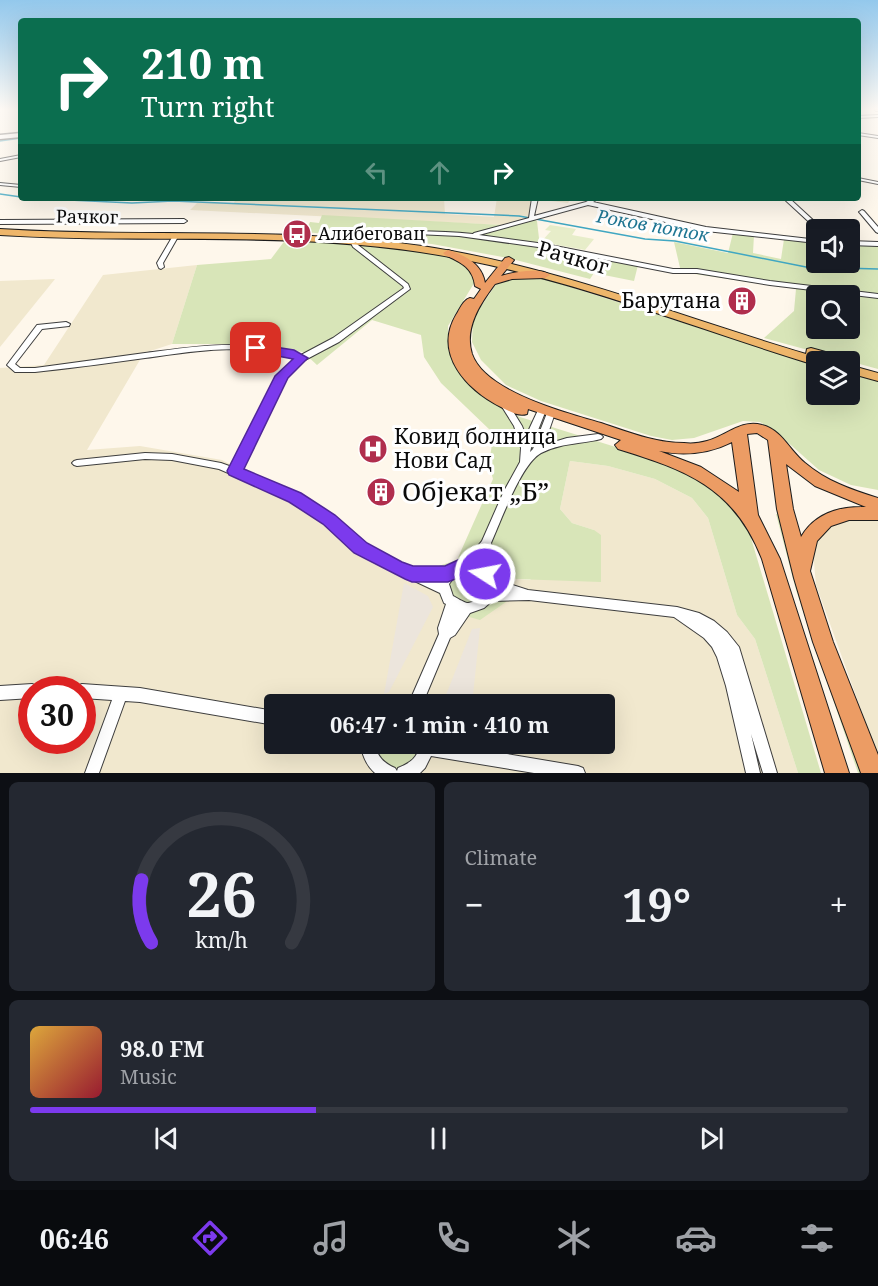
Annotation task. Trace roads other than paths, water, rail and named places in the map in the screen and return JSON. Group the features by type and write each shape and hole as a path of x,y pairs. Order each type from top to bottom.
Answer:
{"highway":[{"path":"448,253 474,267 480,276 480,286"},
{"path":"504,262 466,325 463,337 465,351 475,369 492,384 545,415 702,475 727,492 750,516 770,554 803,669 837,773"},
{"path":"504,262 480,286 456,322 453,336 453,348 467,375 502,402 669,448 707,447 740,430 751,428 764,430 772,435 777,444 802,470 843,493 878,504"},
{"path":"494,281 512,276 545,275"},
{"path":"740,430 739,438 750,516"},
{"path":"777,444 785,509 803,578 830,661 873,773"},
{"path":"803,578 806,540 821,523 850,514 878,514"}],"main road":[{"name":"Рачког","path":"0,232 69,236 176,235 330,238 448,253 504,262 806,358"},
{"name":"Рачког","path":"353,241 429,245 570,276 733,329 810,351"},
{"name":"Рачког","path":"860,365 878,369"},
{"path":"860,372 878,377"}],"street":[{"path":"0,160 18,157"},
{"path":"861,180 878,183"},
{"path":"0,184 18,186"},
{"path":"529,218 534,201"},
{"path":"472,234 592,201"},
{"path":"789,201 809,219"},
{"path":"588,203 706,229 806,240"},
{"path":"862,212 878,231"},
{"path":"0,222 184,221"},
{"path":"330,238 412,231 472,234 673,271 697,271 878,296"},
{"path":"161,267 160,263 176,235"},
{"path":"235,471 282,376 302,358 336,340 407,289 408,287 355,246 353,241"},
{"path":"860,243 878,244"},
{"path":"66,324 40,327 11,365 18,370 35,370 205,346 239,346 289,353 302,358"},
{"path":"502,402 518,426 526,448 525,462"},
{"path":"526,448 545,415"},
{"path":"537,451 545,415"},
{"path":"468,567 486,543 505,498 525,462 537,451 567,441 598,437"},
{"path":"76,463 129,456 172,457 206,462 235,471 295,497 329,520 360,548 376,558 443,589 452,603 466,608 478,606 489,584 486,543"},
{"path":"412,574 448,574 460,567 468,567 489,584 529,595 671,611 696,616 707,621 724,635 734,651 770,773"},
{"path":"443,589 448,574"},
{"path":"420,694 445,634 444,628 452,603"},
{"path":"445,634 451,631 466,608"},
{"path":"671,611 692,621 717,644 726,663 753,773"},
{"path":"0,693 18,692"},
{"path":"96,692 264,716"},
{"path":"92,773 121,694"},
{"path":"370,754 372,760 379,768 390,773"},
{"path":"403,773 416,766 423,754"},
{"path":"472,754 578,773"}],"waterway":[{"name":"Роков поток","path":"0,194 18,197"},
{"name":"Роков поток","path":"90,201 132,203 173,201"},
{"name":"Роков поток","path":"173,201 519,216 645,239 675,241 806,267 878,269"}],"place":[{"name":"Алибеговац","path":"297,234"},
{"name":"Барутана","path":"742,301"},
{"name":"Ковид болница Нови Сад","path":"373,449"},
{"name":"Објекат „Б”","path":"381,492"}]}
